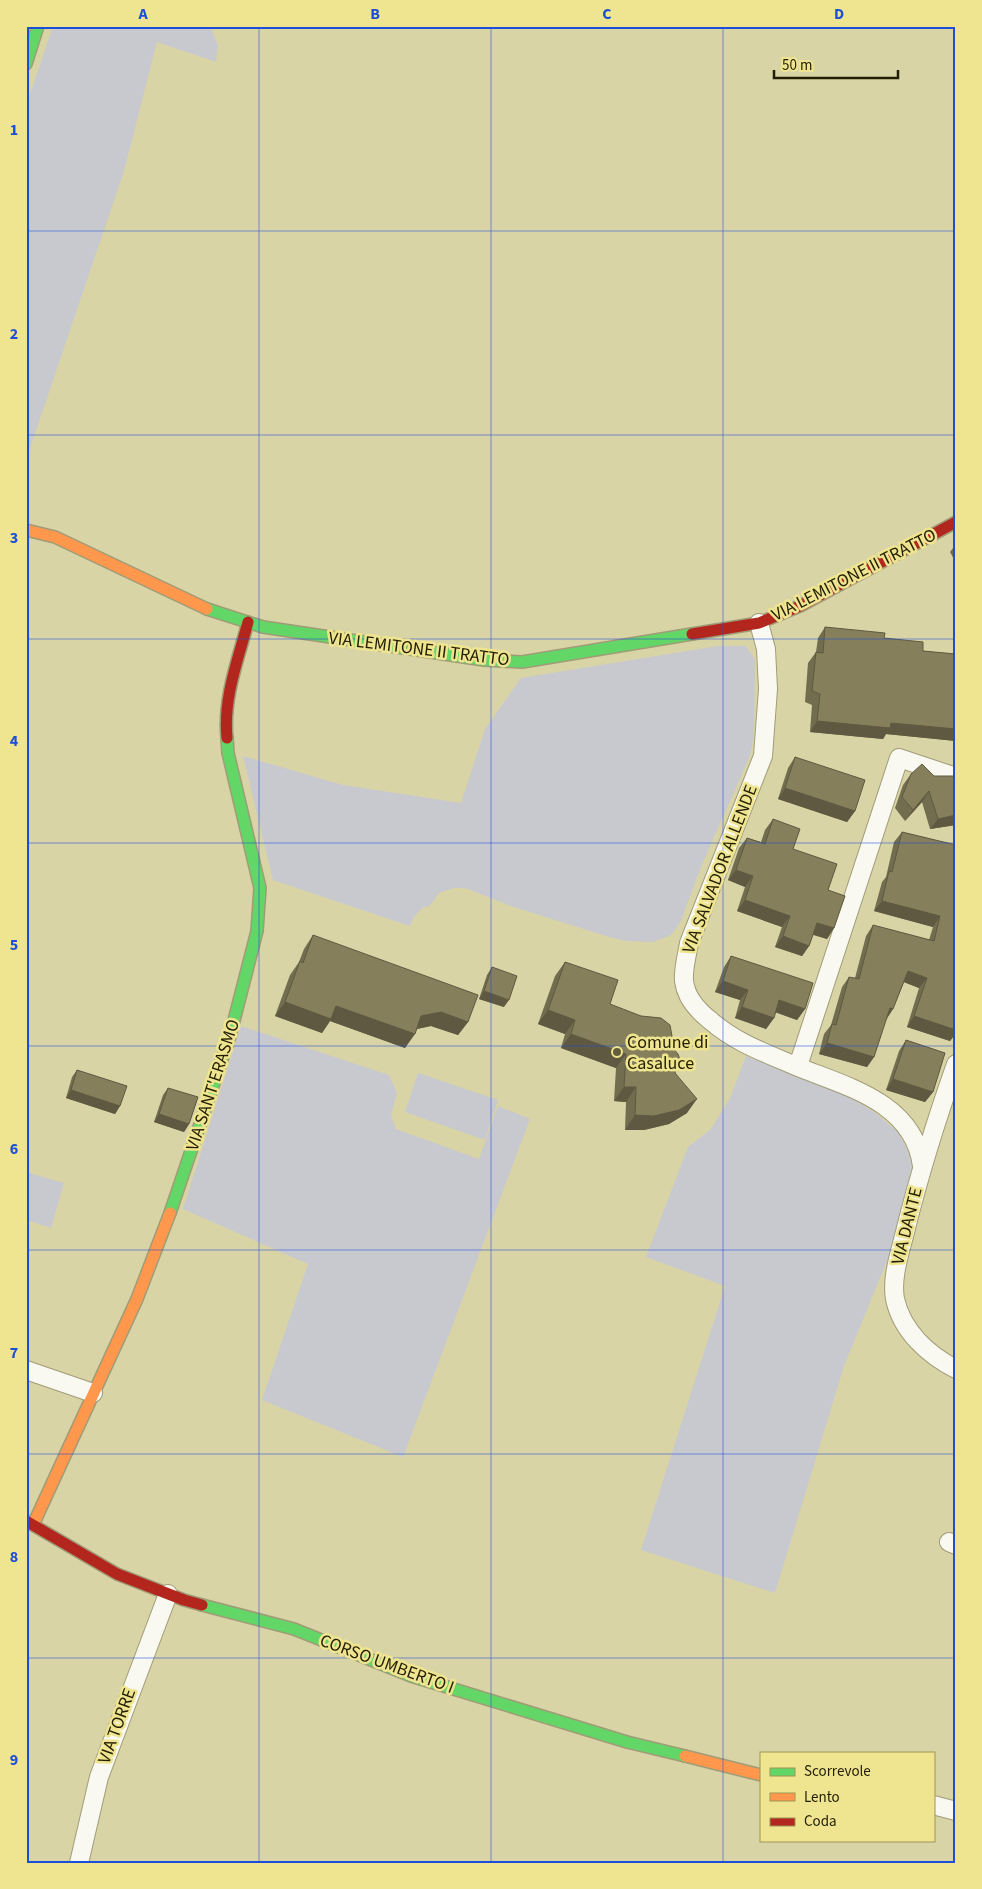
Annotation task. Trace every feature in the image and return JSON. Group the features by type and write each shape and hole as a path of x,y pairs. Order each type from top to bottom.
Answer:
{"main road":[{"path":"26,64 38,26"},
{"name":"VIA LEMITONE II TRATTO","path":"26,530 55,537 213,612 263,627 484,660 522,662 759,623 800,606 956,522"},
{"name":"VIA SANT'ERASMO","path":"30,1523 94,1393 136,1299 179,1190 230,1036 257,931 260,888 228,753 225,721 230,687 248,622"},
{"name":"CORSO UMBERTO I","path":"30,1523 117,1574 184,1600 294,1629 411,1676 439,1685 627,1742 760,1775"}],"street":[{"name":"VIA SALVADOR ALLENDE","path":"759,623 766,649 768,689 763,756 695,926 684,967 684,982 687,994 703,1015 728,1035 863,1093 893,1112 914,1137 920,1149 922,1166"},
{"path":"798,1066 899,758 956,777"},
{"name":"VIA DANTE","path":"954,1074 922,1166 897,1266 894,1286 895,1299 906,1326 918,1342 932,1354 956,1369"},
{"path":"26,1370 94,1393"},
{"name":"VIA TORRE","path":"79,1863 99,1777 168,1594"},
{"path":"934,1805 956,1811"}],"shaded area":[{"path":"53,26 210,26 218,45 216,62 157,42 124,171 26,460 26,106"},
{"path":"718,646 746,646 755,660 754,735 750,756 703,862 680,923 671,935 653,942 627,941 609,937 514,907 465,888 454,888 439,893 428,907 423,907 414,917 410,926 273,880 243,756 343,785 461,803 485,729 521,678"},
{"path":"241,1026 389,1075 397,1093 391,1115 396,1129 479,1159 498,1106 530,1119 403,1457 262,1400 308,1264 183,1209"},
{"path":"746,1056 850,1097 876,1113 898,1132 908,1151 912,1166 889,1256 844,1366 775,1593 641,1550 725,1286 646,1257 688,1147 711,1129 730,1098"},
{"path":"418,1073 498,1100 485,1140 405,1112"},
{"path":"26,1172 64,1183 51,1228 26,1220"}],"building":[{"path":"825,627 885,633 884,638 923,642 923,651 956,654 956,729 891,723 890,728 817,721 820,694 812,691 816,652 823,653"},
{"path":"795,757 865,780 855,811 785,788"},
{"path":"922,764 934,776 956,776 956,815 938,819 929,791 913,810 902,797 911,774"},
{"path":"773,819 800,829 793,849 837,864 828,890 845,896 834,928 817,923 809,946 783,936 790,916 745,900 753,876 736,870 747,838 765,844"},
{"path":"902,832 956,845 956,1030 914,1016 927,978 908,971 893,1009 890,1008 874,1057 827,1043 832,1024 836,1025 849,977 859,979 873,925 934,941 940,916 882,901 889,871 892,872"},
{"path":"313,935 478,995 468,1022 441,1012 421,1016 415,1034 336,1006 331,1019 285,1002 300,961 303,963"},
{"path":"731,956 813,983 805,1009 779,1000 774,1018 742,1007 748,990 723,981"},
{"name":"Comune di Casaluce","path":"565,962 618,980 610,1004 641,1016 661,1018 670,1025 672,1036 669,1044 678,1054 680,1060 675,1073 697,1099 679,1110 654,1116 635,1115 636,1087 624,1087 626,1054 571,1034 575,1020 548,1010"},
{"path":"492,967 517,976 509,1000 484,991"},
{"path":"906,1040 945,1053 933,1092 893,1079"},
{"path":"77,1070 127,1086 120,1106 71,1090"},
{"path":"168,1088 198,1097 189,1124 159,1114"}],"traffic: fast":[{"path":"26,64 38,26"},
{"path":"207,609 263,627 484,660 522,662 692,634"},
{"path":"170,1213 230,1036 257,931 260,888 228,753 227,738"},
{"path":"202,1605 294,1629 411,1676 627,1742 685,1756"}],"traffic: slow":[{"path":"26,530 55,537 207,609"},
{"path":"33,1525 137,1299 170,1213"},
{"path":"685,1756 760,1775"}],"traffic: jam":[{"path":"692,634 759,623 800,606 956,522"},
{"path":"227,738 226,723 229,694 248,622"},
{"path":"26,1521 117,1574 202,1605"}],"place":[{"name":"Comune di Casaluce","path":"617,1052"}]}
